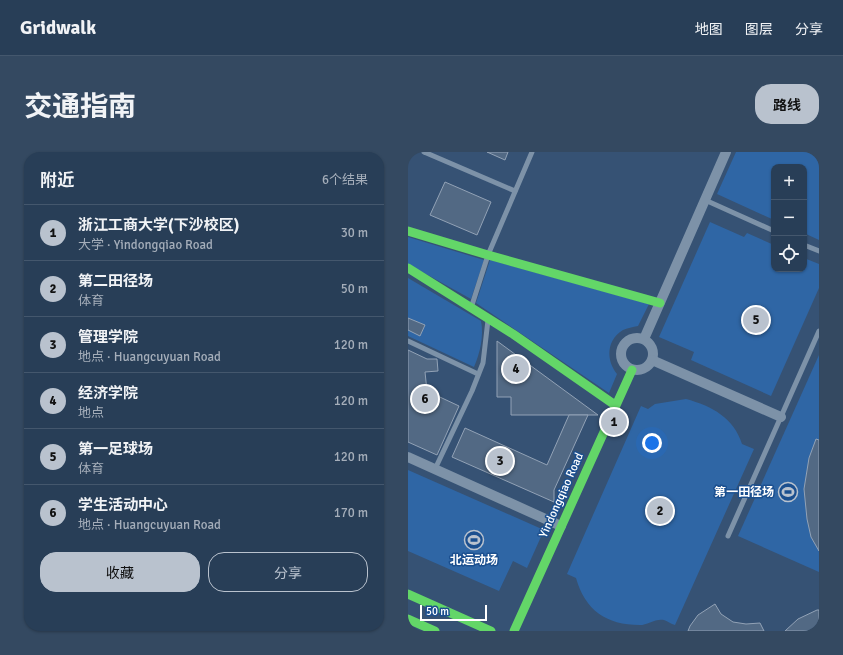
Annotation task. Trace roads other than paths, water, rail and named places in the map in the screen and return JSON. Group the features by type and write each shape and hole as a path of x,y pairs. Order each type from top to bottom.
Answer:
{"street":[{"path":"644,339 726,152"},
{"path":"408,231 660,303"},
{"path":"408,268 471,306 549,357 615,405"},
{"path":"632,339 644,339 652,348 654,354 652,360 649,366 644,369 632,370 627,367 621,357 621,351 623,346 632,339"},
{"path":"652,360 781,417"},
{"name":"Yindongqiao Road","path":"514,631 632,370"},
{"path":"408,457 561,526"},
{"path":"408,594 491,631"},
{"path":"408,619 435,631"}],"lane":[{"path":"424,152 515,191"},
{"path":"471,306 488,255 532,152"},
{"path":"705,200 771,230"},
{"path":"807,246 819,252"},
{"path":"436,469 472,391 483,363 489,318"},
{"path":"728,536 819,331"},
{"path":"408,341 478,374"}],"place":[{"name":"第一足球场","path":"756,320"},
{"name":"经济学院","path":"516,369"},
{"name":"学生活动中心","path":"425,399"},
{"name":"浙江工商大学(下沙校区)","path":"614,422"},
{"name":"管理学院","path":"500,461"},
{"name":"第一田径场","path":"788,492"},
{"name":"第二田径场","path":"660,511"},
{"name":"北运动场","path":"474,540"}]}
